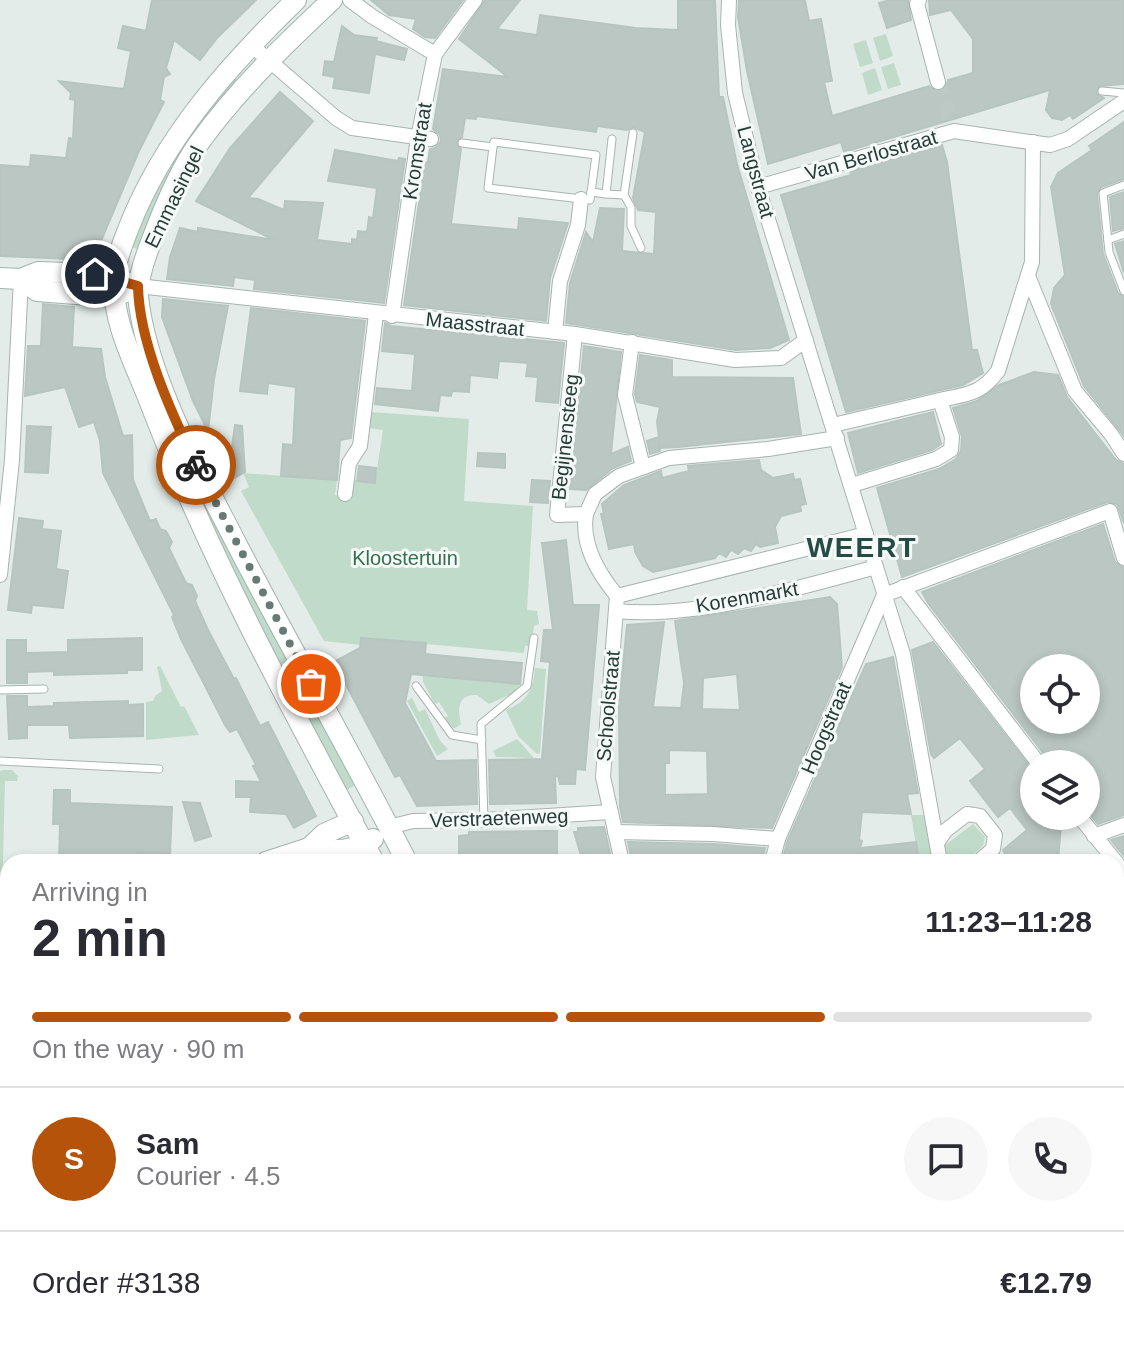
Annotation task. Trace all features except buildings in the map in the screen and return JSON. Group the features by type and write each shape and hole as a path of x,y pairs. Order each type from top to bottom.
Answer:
{"street":[{"name":"Emmasingel","path":"296,0 250,44 212,89 158,166 121,249 115,288 125,339 181,479 243,613 369,853"},
{"name":"Emmasingel","path":"332,0 268,61 197,145 160,218 138,286 139,303 154,361 191,454 403,854"},
{"path":"350,0 435,54"},
{"name":"Kromstraat","path":"392,316 425,138 435,54 475,0"},
{"name":"Langstraat","path":"729,0 728,25 735,93 758,187 903,654 939,854"},
{"path":"915,1 938,82"},
{"path":"250,44 336,118 352,128 425,138"},
{"name":"Van Berlostraat","path":"758,187 953,126 1050,145 1068,139 1124,101"},
{"path":"586,514 595,494 619,476 669,458 768,449 977,392 987,385 998,371 1032,262 1033,142"},
{"path":"555,332 560,281 586,196"},
{"path":"0,278 21,279 38,272 95,274 115,288 138,286"},
{"path":"1028,276 1075,391 1124,454"},
{"path":"0,575 12,460 21,279"},
{"name":"Maasstraat","path":"138,286 575,334 735,360 781,358 806,340"},
{"path":"345,494 349,463 360,446 376,314"},
{"name":"Begijnensteeg","path":"575,334 557,515 586,514 583,531 601,577 617,604"},
{"path":"632,342 625,395 643,467"},
{"path":"852,485 936,459 951,450 952,437 940,400"},
{"path":"884,595 1117,510 1124,558"},
{"name":"Korenmarkt","path":"617,604 866,534"},
{"name":"Korenmarkt","path":"617,604 639,613 753,599 876,567"},
{"path":"903,587 1028,750"},
{"name":"Hoogstraat","path":"774,854 884,595"},
{"name":"Schoolstraat","path":"617,604 603,777 620,854"},
{"name":"Verstraetenweg","path":"389,827 413,821 610,812"},
{"path":"937,843 945,831 967,814 980,816 995,835 993,849 987,854"},
{"path":"292,854 309,848 324,834 353,821 389,827 369,853 309,848"},
{"path":"1094,836 1124,825"},
{"path":"1090,830 1109,854"},
{"path":"615,832 778,839"}],"lane":[{"path":"1102,91 1124,93"},
{"path":"633,133 624,195 631,207 631,226 641,248"},
{"path":"606,194 612,139"},
{"path":"586,196 596,155 494,142 488,188 586,196 624,195"},
{"path":"462,143 493,147"},
{"path":"1124,185 1103,193 1109,252 1124,291"},
{"path":"1108,240 1124,234"},
{"path":"484,820 481,724 527,686 534,638"},
{"path":"416,686 452,735 482,740"},
{"path":"0,690 44,689"},
{"path":"0,761 159,769"}],"green space":[{"path":"886,34 893,56 880,61 873,38"},
{"path":"866,40 873,63 860,67 853,44"},
{"path":"894,63 901,85 888,89 881,67"},
{"path":"875,68 882,90 868,95 862,73"},
{"path":"232,75 241,84 143,251 129,246 154,184"},
{"path":"140,328 293,659 278,666 243,600 129,331"},
{"name":"Kloostertuin","path":"370,412 469,419 464,501 533,506 527,610 537,611 539,624 534,626 531,646 525,646 524,653 362,638 361,645 324,641 241,491 249,487 243,473 337,480 335,495 348,497 351,480 375,482 383,430 368,428"},
{"path":"295,662 359,783 345,791 280,671"},
{"path":"160,666 199,735 146,740 146,702 153,701 162,691 157,667"},
{"path":"535,668 546,669 540,753 537,754 518,736 506,710 520,703 528,694"},
{"path":"423,675 520,684 514,693 489,704 477,695 466,697 459,708 461,724 455,728 443,719 448,716 439,702 435,704 423,682"},
{"path":"412,698 419,712 425,709 440,741 448,749 437,756 407,701"},
{"path":"517,739 534,758 496,757 493,751"},
{"path":"12,770 18,776 17,781 5,781 3,854 0,854 0,771"},
{"path":"911,815 929,815 931,854 918,854"},
{"path":"973,824 985,837 983,846 974,854 945,854 944,846"}],"tunnel":[{"path":"938,82 952,120"}],"way so far":[{"path":"196,465 311,684"}],"district":[{"name":"WEERT","path":"862,547"}],"route":[{"path":"95,274 138,286 139,303 154,361 196,465"}]}
